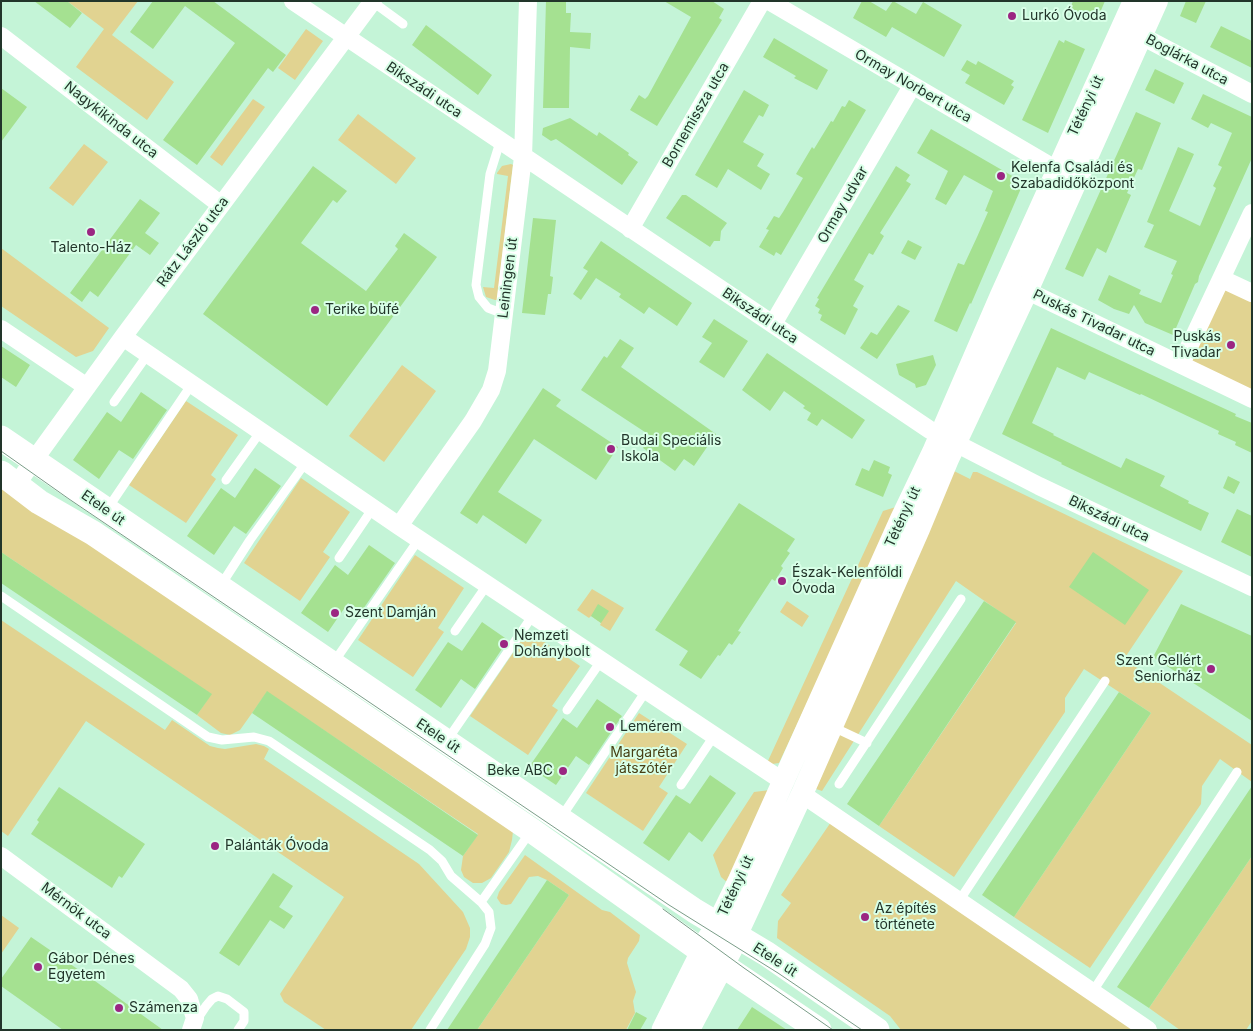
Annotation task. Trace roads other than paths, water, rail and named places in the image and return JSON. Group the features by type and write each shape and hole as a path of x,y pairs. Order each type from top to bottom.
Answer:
{"main road":[{"name":"Etele út","path":"1,438 560,819 727,930 767,954 877,1030"},
{"name":"Etele út","path":"9,479 56,513 102,539 531,830 819,1030"},
{"name":"Tétényi út","path":"687,1030 713,958 727,930"},
{"name":"Tétényi út","path":"664,1030 713,958"}],"street":[{"name":"Bikszádi utca","path":"293,1 930,430 1039,486 1252,587"},
{"name":"Leiningen út","path":"400,526 473,421 491,390 497,371 522,157 528,1"},
{"name":"Bornemissza utca","path":"630,228 762,1"},
{"name":"Ormay Norbert utca","path":"769,1 1058,170"},
{"name":"Tétényi út","path":"727,930 802,794 948,440 1132,31 1134,1"},
{"name":"Tétényi út","path":"1017,286 1058,170 1132,31 1157,1"},
{"name":"Rátz László utca","path":"9,479 34,460 123,337 373,2"},
{"name":"Boglárka utca","path":"1132,31 1252,94"},
{"name":"Nagykikinda utca","path":"1,36 221,205"},
{"name":"Ormay udvar","path":"773,324 912,86"},
{"path":"1181,364 1252,213"},
{"path":"1222,279 1252,293"},
{"name":"Puskás Tivadar utca","path":"1017,286 1252,399"},
{"path":"1,328 87,387"},
{"path":"123,337 419,539 784,782"},
{"name":"Tétényi út","path":"727,930 784,782 901,519 948,440"},
{"path":"802,794 1148,1030"},
{"name":"Mérnök utca","path":"1,856 180,990 189,999 192,1022"}],"lane":[{"path":"373,2 403,24"},
{"path":"500,142 490,174 476,285 479,297 488,308 504,314"},
{"path":"114,402 148,354"},
{"path":"106,510 192,384"},
{"path":"226,480 261,431"},
{"path":"219,587 306,462"},
{"path":"339,558 373,508"},
{"path":"333,664 419,539"},
{"path":"455,631 487,584"},
{"path":"1,596 208,737 222,740 254,737 269,741 430,850 442,861 451,876 481,902 489,912 491,928 485,944 430,1030"},
{"path":"839,784 961,599"},
{"path":"446,741 533,615"},
{"path":"568,710 601,660"},
{"path":"959,901 1105,681"},
{"path":"560,819 646,691"},
{"path":"831,726 867,744"},
{"path":"681,785 714,736"},
{"path":"1093,991 1237,772"},
{"path":"481,902 531,830"},
{"path":"192,1022 212,999 218,996 227,998 244,1012 244,1021 238,1030"}],"tram line":[{"path":"1,451 669,905 778,973 862,1030"},
{"path":"663,909 833,1030"}],"place":[{"name":"Lurkó Óvoda","path":"1012,16"},
{"name":"Kelenfa Családi és Szabadidőközpont","path":"1001,176"},
{"name":"Talento-Ház","path":"91,232"},
{"name":"Terike büfé","path":"315,310"},
{"name":"Puskás Tivadar","path":"1231,345"},
{"name":"Budai Speciális Iskola","path":"611,449"},
{"name":"Észak-Kelenföldi Óvoda","path":"782,581"},
{"name":"Szent Damján","path":"335,613"},
{"name":"Nemzeti Dohánybolt","path":"504,644"},
{"name":"Szent Gellért Seniorház","path":"1211,669"},
{"name":"Lemérem","path":"610,727"},
{"name":"Beke ABC","path":"563,771"},
{"name":"Palánták Óvoda","path":"215,846"},
{"name":"Az építés története","path":"865,917"},
{"name":"Gábor Dénes Egyetem","path":"38,967"},
{"name":"Számenza","path":"119,1008"}],"park label":[{"name":"Margaréta játszótér","path":"644,762"}]}
